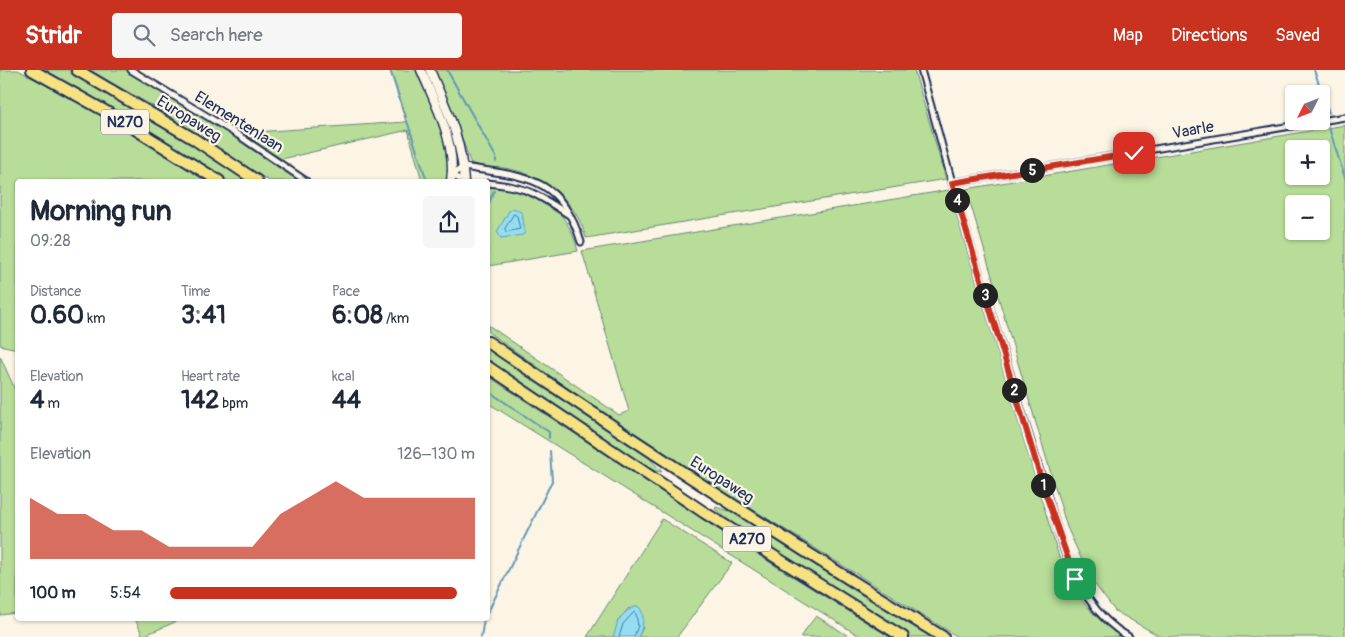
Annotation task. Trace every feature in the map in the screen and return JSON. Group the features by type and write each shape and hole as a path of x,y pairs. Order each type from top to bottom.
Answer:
{"highway":[{"name":"N270","path":"32,70 114,116 216,179"},
{"name":"Europaweg","path":"78,70 172,126 254,179"},
{"name":"Europaweg","path":"490,343 609,424 788,540 943,637"},
{"name":"A270","path":"490,368 705,512 904,637"}],"street":[{"name":"Elementenlaan","path":"131,70 238,135 303,179"},
{"path":"421,70 445,130 450,151 452,178"},
{"path":"430,70 456,130 463,167 463,179"},
{"path":"922,70 952,183 1064,550 1075,579 1086,597 1100,614 1129,637"},
{"name":"Vaarle","path":"1330,120 1345,117"},
{"name":"Vaarle","path":"952,183 1285,127"},
{"path":"452,178 463,167"},
{"path":"463,167 521,177 541,183 562,201 581,242"},
{"path":"490,183 514,185 536,192 570,216"}],"green space":[{"path":"0,70 18,70 112,121 205,179 15,179 15,349 0,345"},
{"path":"41,70 68,70 194,144 247,179 223,179"},
{"path":"89,70 127,70 200,114 300,179 266,179 165,113"},
{"path":"390,70 419,70 435,110 443,138 448,179 421,179 408,130 282,159 244,137 254,132 406,122"},
{"path":"432,70 914,70 946,179 586,238 575,212 556,191 545,183 519,171 482,167 470,162 456,120"},
{"path":"1345,125 1345,637 1161,637 1115,611 1090,578 1067,527 966,189 1315,130 1330,130 1330,128"},
{"path":"490,186 520,190 546,201 565,221 573,235 578,251 490,266"},
{"path":"949,190 1065,577 1090,610 1104,624 1122,637 958,637 723,491 583,399 490,333 490,326 619,415 629,411 582,251"},
{"path":"490,348 651,457 651,460 662,472 647,467 646,469 490,364"},
{"path":"0,356 15,389 15,613 0,615"},
{"path":"490,377 739,543 890,637 861,637 490,404"},
{"path":"716,507 729,511 731,509 936,637 910,637 723,520 725,517 715,509"},
{"path":"662,519 732,563 677,637 638,637 643,628 629,608 618,621 617,630 613,637 587,637"},
{"path":"816,616 850,637 800,637"},
{"path":"136,621 177,621 143,636"}],"water":[{"path":"514,208 522,213 525,232 523,235 501,238 497,232 509,211"},
{"path":"638,606 641,609 643,621 638,637 613,637 620,618 629,610"}],"waterway":[{"path":"390,70 406,117"},
{"path":"447,70 496,157 496,162"},
{"path":"1314,70 1319,85"},
{"path":"407,121 426,179"},
{"path":"1330,130 1345,178"},
{"path":"490,200 494,191"},
{"path":"490,392 549,432 549,438"},
{"path":"490,608 552,481 550,451"},
{"path":"481,637 484,621"}],"route":[{"path":"1075,579 1045,492 952,183 1134,153"}]}
